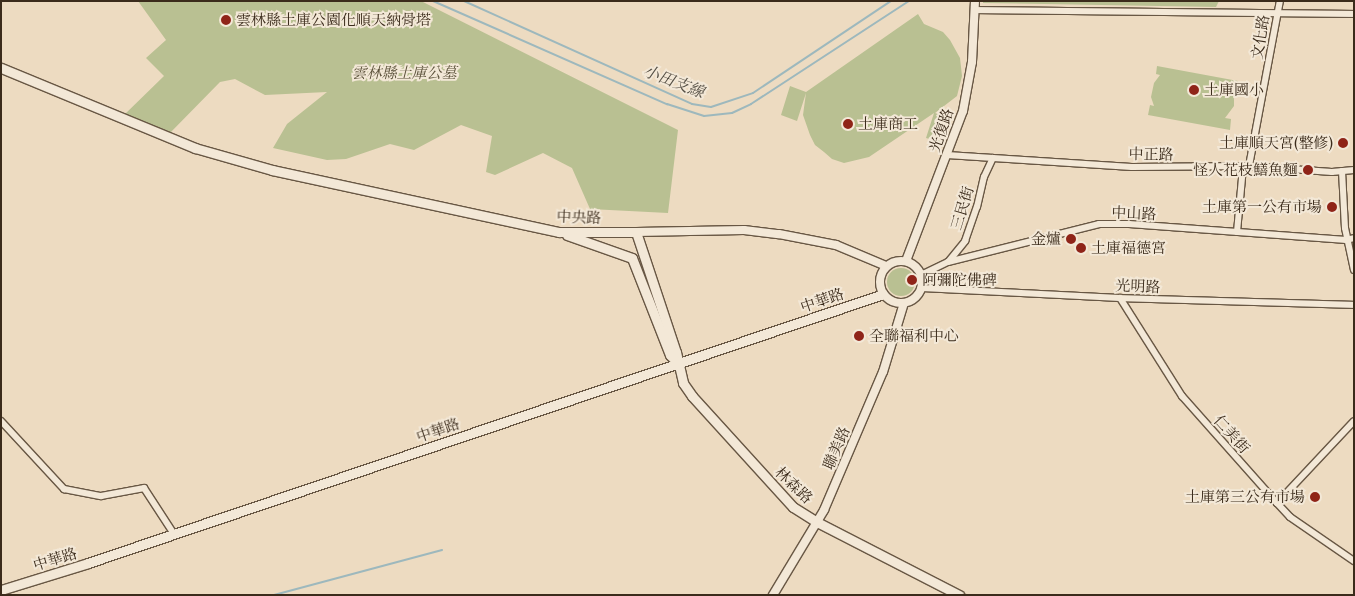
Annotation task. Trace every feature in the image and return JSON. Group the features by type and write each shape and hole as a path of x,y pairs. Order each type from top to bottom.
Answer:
{"main road":[{"name":"中央路","path":"1,68 195,148 272,170 559,232 636,232"},
{"name":"林森路","path":"559,232 632,258 670,354 678,363"},
{"name":"林森路","path":"636,232 676,352 683,384 692,396 793,506 817,522 959,595"},
{"name":"中華路","path":"1,590 174,534 883,294"}],"street":[{"name":"文化路","path":"1237,232 1246,167 1276,13 1280,1"},
{"path":"975,5 1354,14"},
{"name":"光復路","path":"906,261 962,111 970,72 975,5"},
{"name":"中正路","path":"947,155 1132,167 1246,167 1354,170"},
{"name":"三民街","path":"948,262 965,241 977,207 984,177 992,158"},
{"path":"1342,171 1354,270"},
{"name":"中山路","path":"921,275 948,262 1099,224 1129,224 1350,239"},
{"name":"中央路","path":"636,232 744,230 786,235 836,245 886,266"},
{"path":"906,261 913,264 921,275 922,288 915,298 904,304 892,302 883,294 880,279 886,266 892,262 906,261"},
{"name":"光明路","path":"922,288 1120,298 1354,305"},
{"name":"仁美街","path":"1120,298 1182,396 1276,503 1290,517 1354,562"},
{"name":"聯美路","path":"773,595 824,510 883,372 904,304"},
{"path":"1,421 64,490 101,496 144,488 174,534"},
{"path":"1276,503 1354,421"}],"green space":[{"name":"雲林縣土庫公墓","path":"138,1 421,1 678,130 668,213 590,209 572,168 543,153 495,175 486,172 492,136 461,125 414,150 390,144 346,159 327,160 273,148 287,124 327,92 265,95 235,79 220,82 169,134 123,116 164,76 146,58 166,40"},
{"path":"983,1 1219,1 1216,7 983,3"},
{"path":"918,14 924,24 943,32 960,58 962,76 957,96 935,113 949,118 940,142 926,138 934,113 869,157 844,163 832,159 815,145 803,115 806,93 797,121 781,115 790,86 806,92"},
{"path":"1157,66 1238,81 1236,88 1230,87 1234,106 1225,118 1231,119 1230,130 1148,115 1150,105 1154,106 1151,97 1154,83 1160,75 1156,74"},
{"path":"901,268 911,272 915,282 911,292 901,296 891,292 887,282 891,272"}],"waterway":[{"path":"433,1 667,104 704,116 732,113 751,104 909,1"},
{"name":"小田支線","path":"464,1 692,104 711,107 753,93 891,1"},
{"path":"274,595 442,550"}],"place":[{"name":"雲林縣土庫公園化順天納骨塔","path":"226,20"},
{"name":"土庫國小","path":"1194,90"},
{"name":"土庫商工","path":"848,124"},
{"name":"土庫順天宮(整修)","path":"1343,143"},
{"name":"怪人花枝鱔魚麵","path":"1308,170"},
{"name":"土庫第一公有市場","path":"1332,207"},
{"name":"金爐","path":"1071,239"},
{"name":"土庫福德宮","path":"1081,248"},
{"name":"阿彌陀佛碑","path":"912,280"},
{"name":"全聯福利中心","path":"859,336"},
{"name":"土庫第三公有市場","path":"1315,497"}]}
